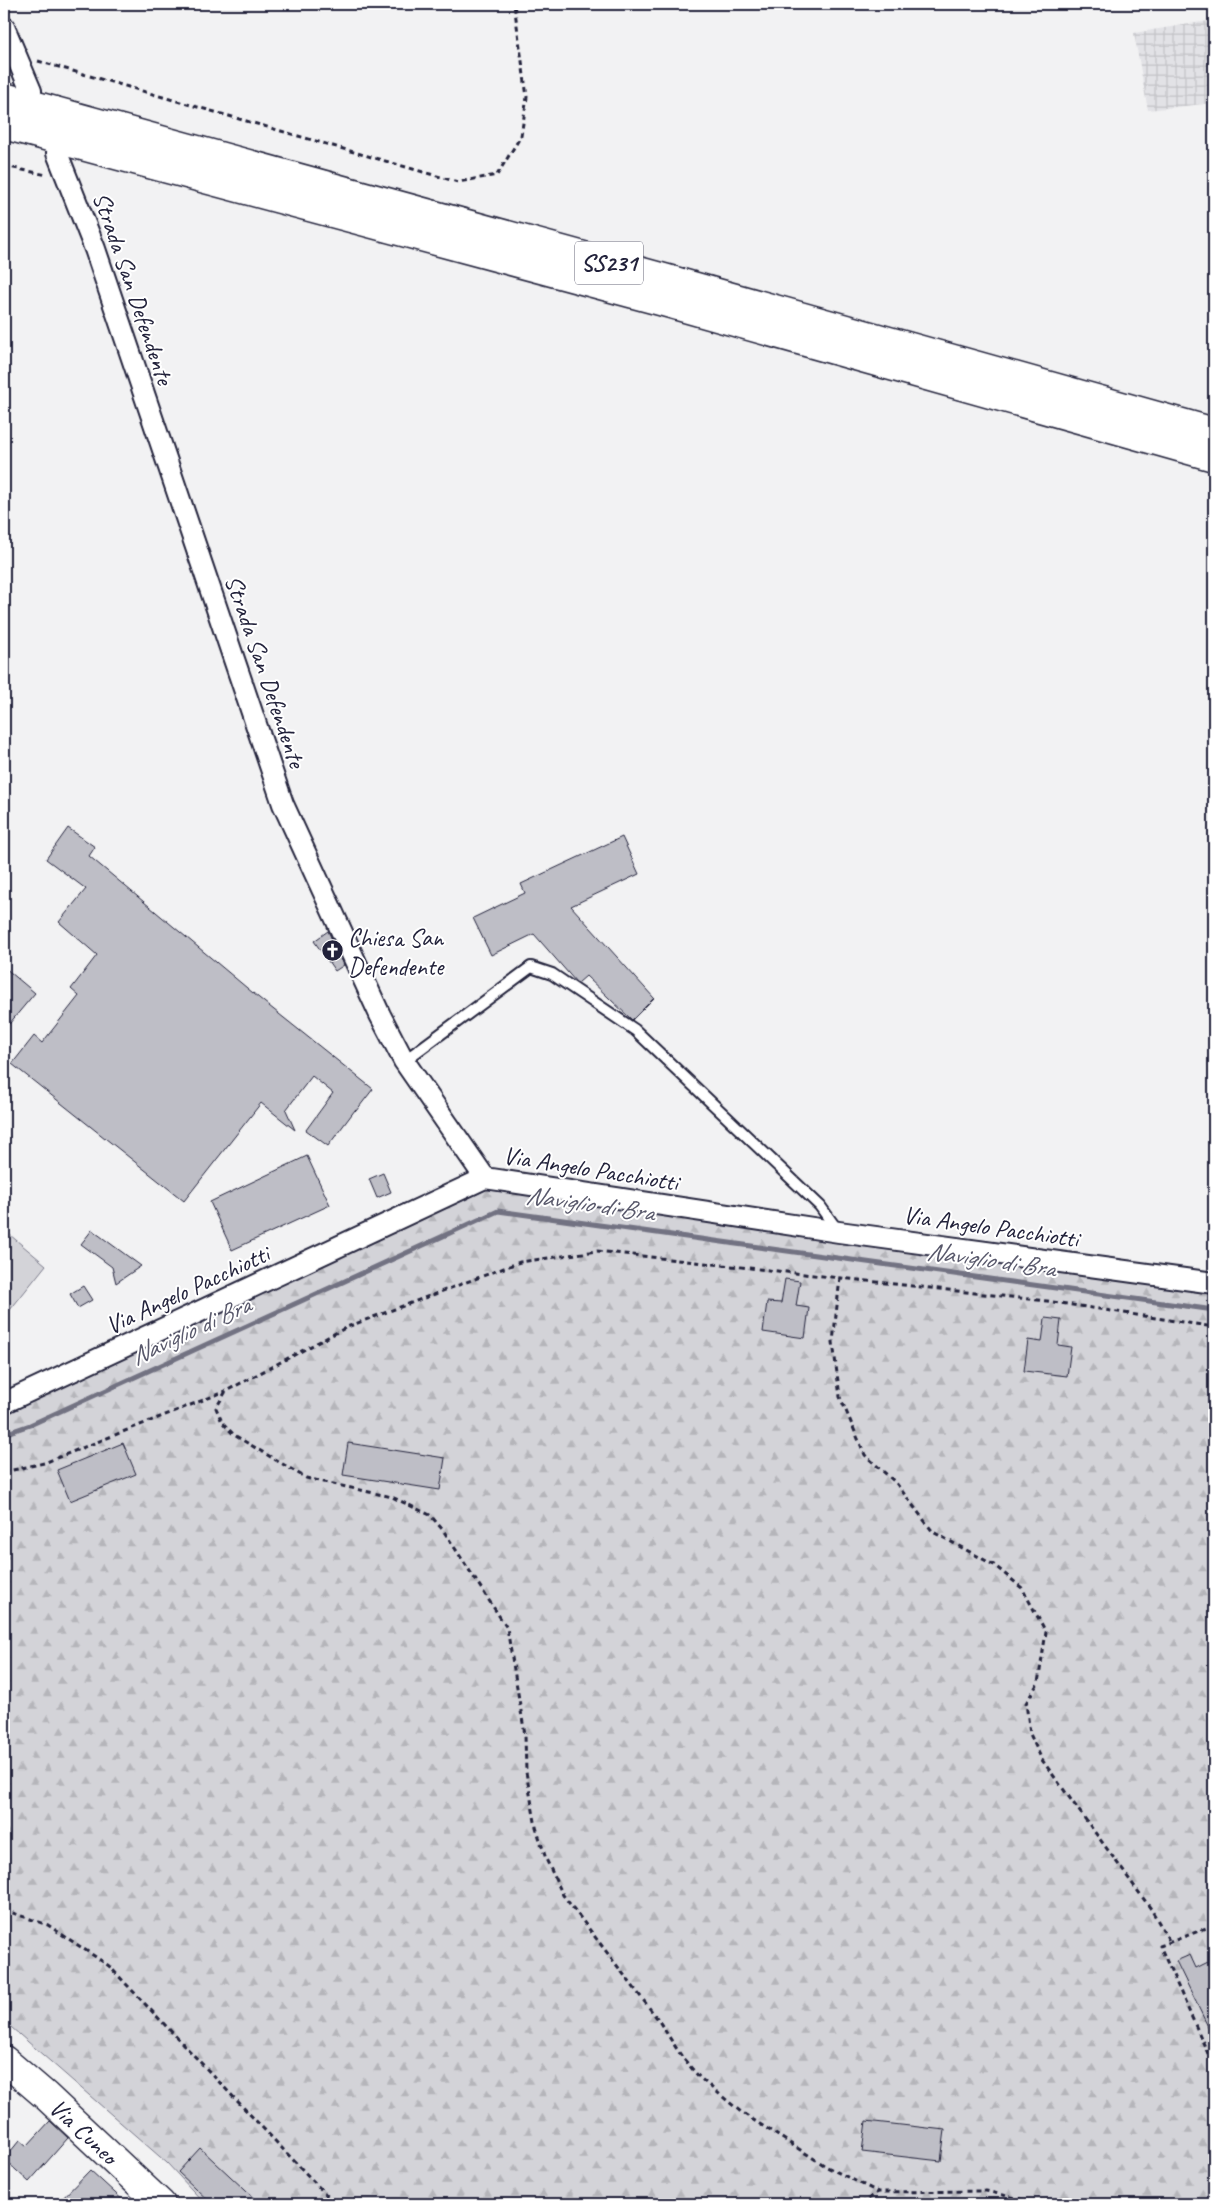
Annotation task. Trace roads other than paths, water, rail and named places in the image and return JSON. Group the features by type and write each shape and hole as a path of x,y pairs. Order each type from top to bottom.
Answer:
{"main road":[{"name":"SS231","path":"4,97 1214,432"},
{"name":"SS231","path":"4,125 660,301 1214,457"},
{"name":"Via Cuneo","path":"4,2060 46,2096 161,2204"}],"street":[{"path":"4,27 31,90"},
{"name":"Strada San Defendente","path":"57,153 95,249 283,804 380,1015 404,1061 485,1178"},
{"name":"Via Angelo Pacchiotti","path":"4,1403 485,1178 839,1232 1214,1283"}],"lane":[{"path":"404,1061 531,967 552,974 635,1030 820,1206 839,1232"}],"waterway":[{"name":"Naviglio di Bra","path":"4,1434 30,1425 498,1211 1214,1310"}],"place":[{"name":"Chiesa San Defendente","path":"332,951"}]}
